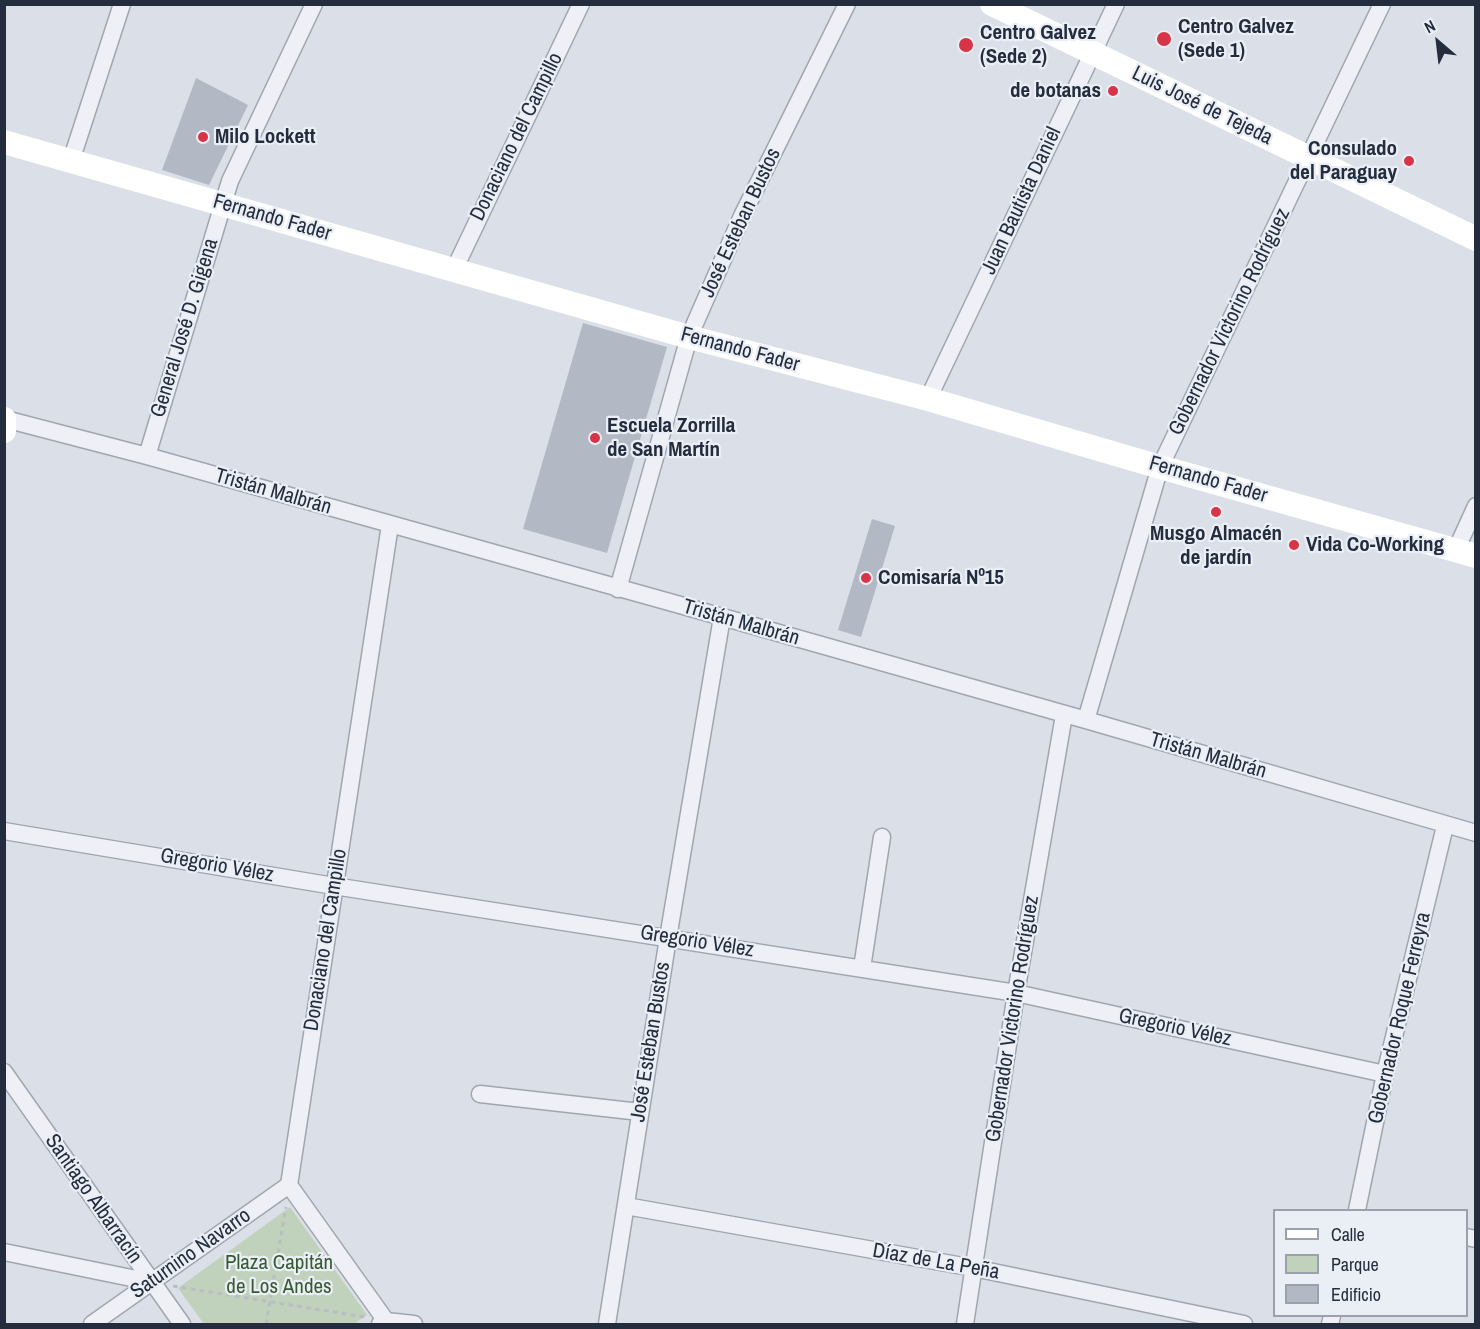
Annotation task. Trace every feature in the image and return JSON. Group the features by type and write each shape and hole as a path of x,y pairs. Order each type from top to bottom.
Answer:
{"main road":[{"name":"Luis José de Tejeda","path":"992,4 1476,239"},
{"name":"Fernando Fader","path":"4,142 690,337 928,399 1466,553"},
{"path":"4,431 5,419"}],"street":[{"path":"71,161 122,4"},
{"name":"General José D. Gigena","path":"147,456 230,181 314,4"},
{"name":"Donaciano del Campillo","path":"454,270 581,4"},
{"name":"José Esteban Bustos","path":"618,589 690,337 742,216 847,4"},
{"name":"Juan Bautista Daniel","path":"928,399 1116,4"},
{"name":"Gobernador Victorino Rodríguez","path":"1086,720 1160,467 1382,4"},
{"name":"Tristán Malbrán","path":"5,419 147,456 722,617 1476,834"},
{"path":"1466,553 1476,506"},
{"name":"Donaciano del Campillo","path":"290,1185 390,525"},
{"name":"José Esteban Bustos","path":"607,1324 722,617"},
{"name":"Gobernador Victorino Rodríguez","path":"965,1324 1016,993 1064,715"},
{"name":"Gobernador Roque Ferreyra","path":"1358,1209 1385,1074 1445,826"},
{"name":"Gregorio Vélez","path":"4,831 334,886 1016,993 1385,1074"},
{"path":"862,968 882,837"},
{"name":"Santiago Albarracín","path":"4,1072 182,1324"},
{"path":"480,1094 640,1112"},
{"path":"290,1185 383,1323 414,1324"},
{"name":"Saturnino Navarro","path":"92,1324 290,1185"},
{"name":"Díaz de La Peña","path":"626,1206 974,1268 1244,1324"},
{"path":"4,1252 151,1282"}],"path":[{"path":"266,1324 290,1185"},
{"path":"151,1282 383,1323"}],"green space":[{"name":"Plaza Capitán de Los Andes","path":"290,1207 367,1315 354,1324 204,1324 178,1288"}],"building":[{"name":"Milo Lockett","path":"196,78 248,105 209,185 162,170"},
{"name":"Escuela Zorrilla de San Martín","path":"583,323 667,347 607,553 523,529"},
{"name":"Comisaría Nº15","path":"872,519 895,526 861,637 838,630"}],"place":[{"name":"Centro Galvez (Sede 1)","path":"1164,39"},
{"name":"Centro Galvez (Sede 2)","path":"966,45"},
{"name":"de botanas","path":"1113,91"},
{"name":"Milo Lockett","path":"203,137"},
{"name":"Consulado del Paraguay","path":"1409,161"},
{"name":"Escuela Zorrilla de San Martín","path":"595,438"},
{"name":"Musgo Almacén de jardín","path":"1216,512"},
{"name":"Vida Co-Working","path":"1294,545"},
{"name":"Comisaría Nº15","path":"866,578"}]}
